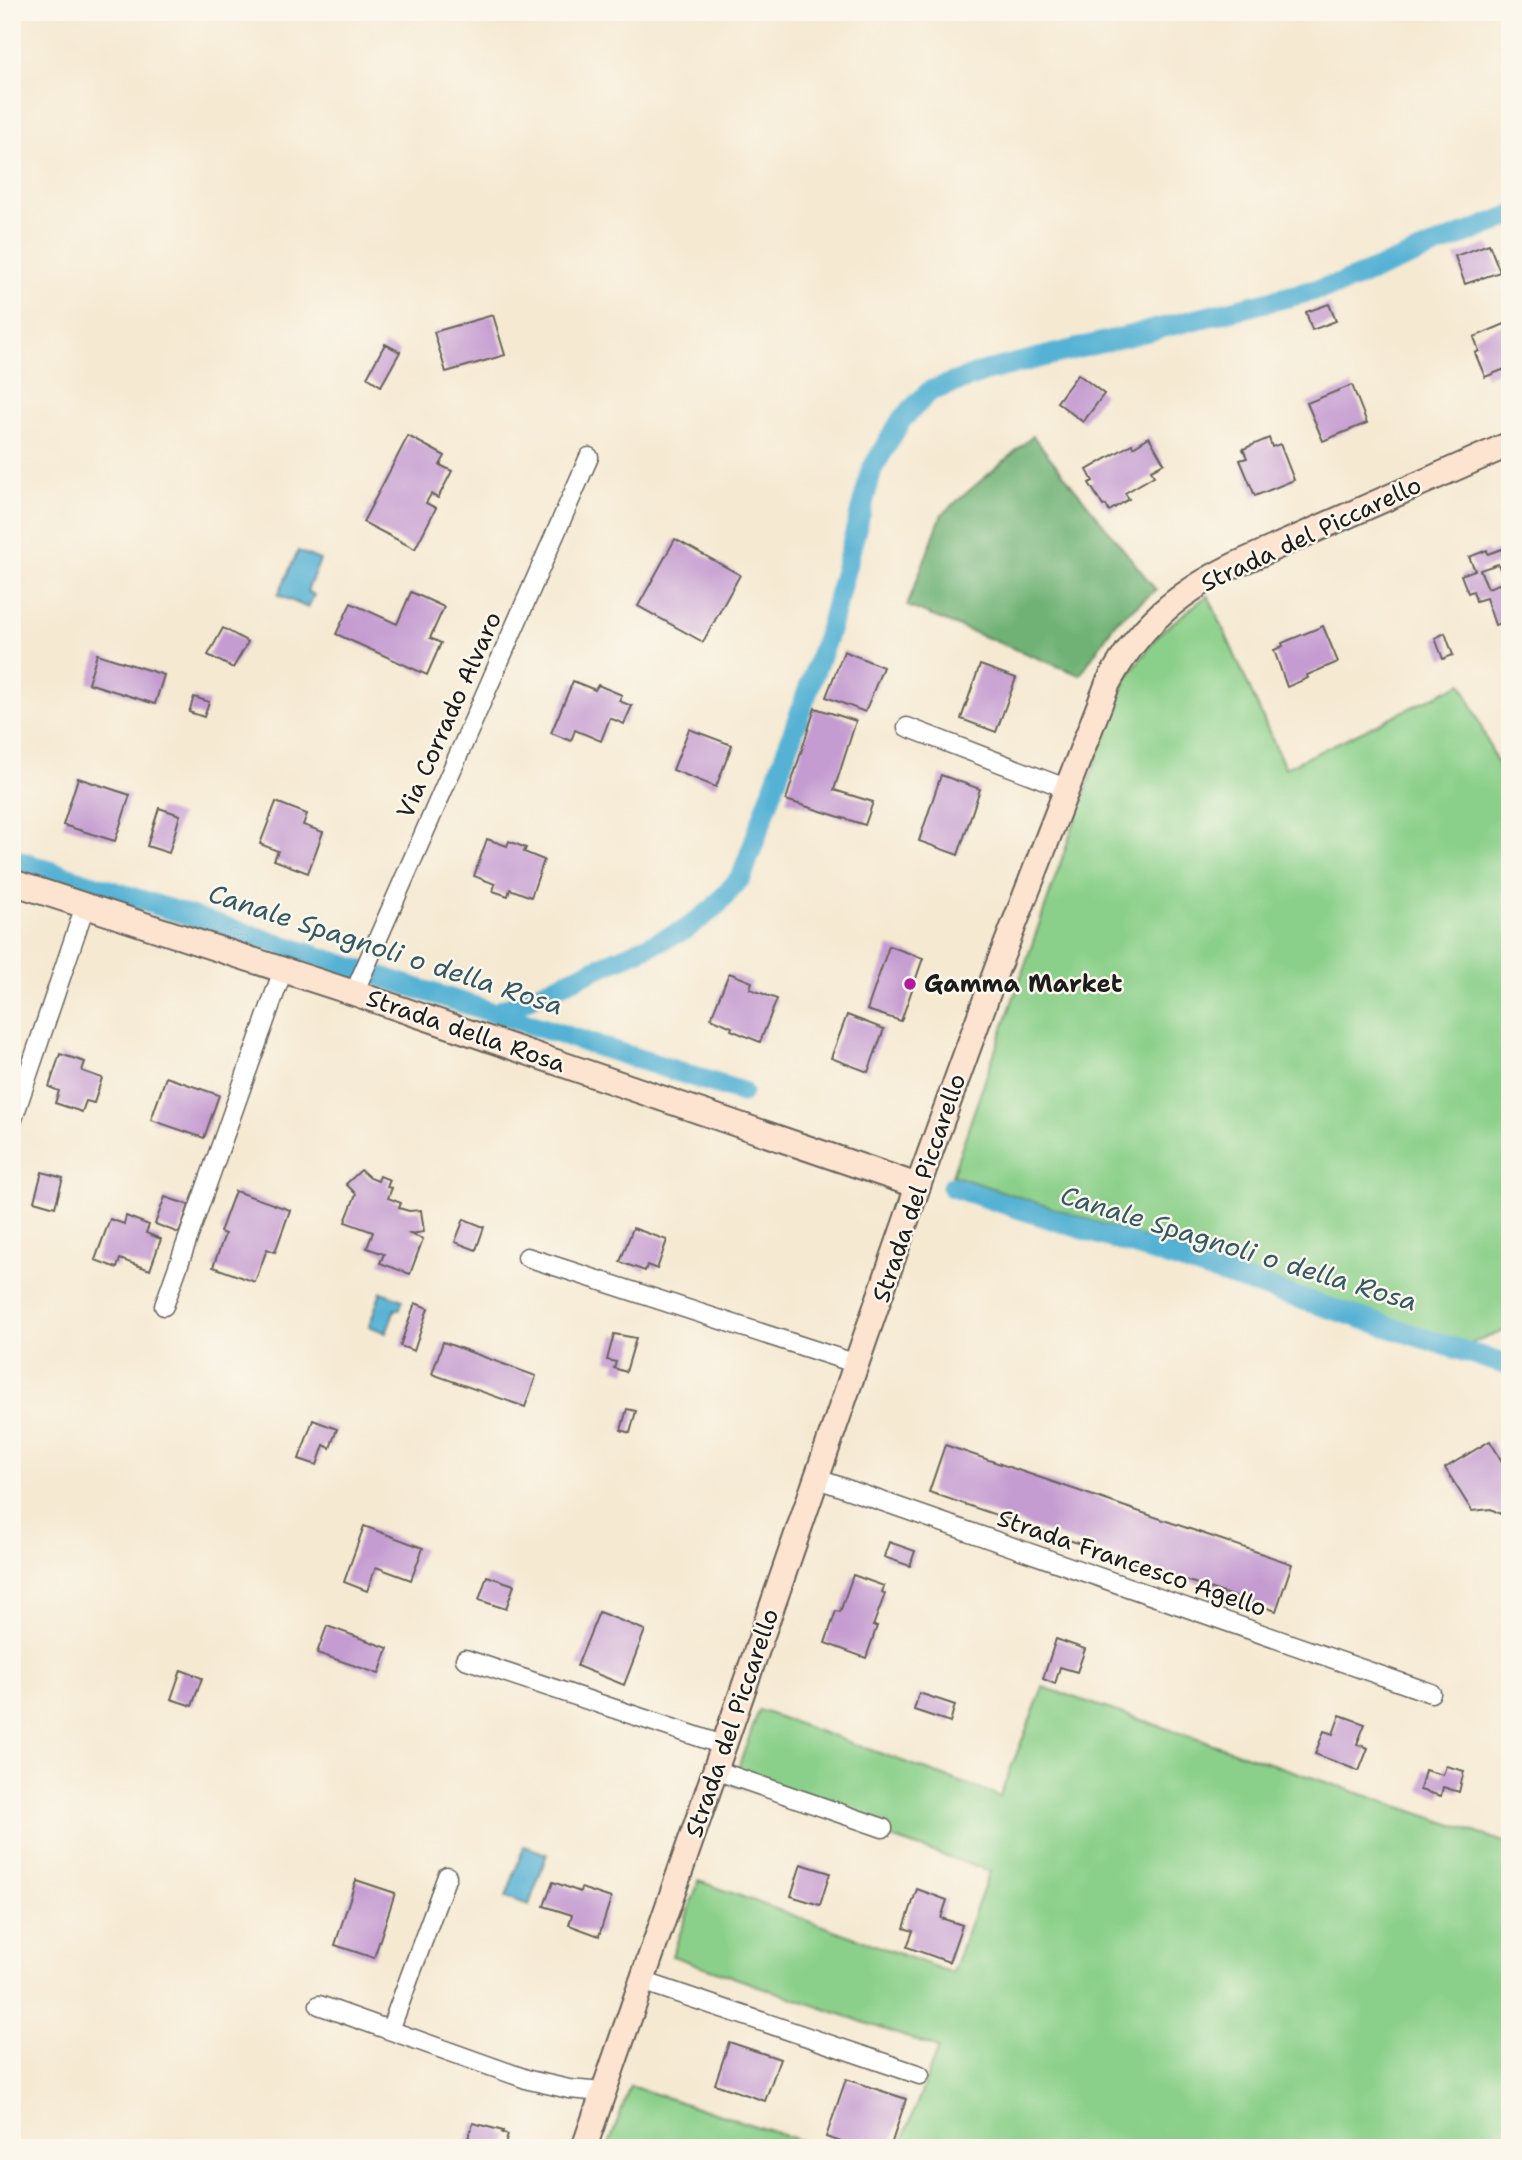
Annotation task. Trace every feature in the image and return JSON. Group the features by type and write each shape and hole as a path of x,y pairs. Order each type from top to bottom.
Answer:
{"street":[{"name":"Strada del Piccarello","path":"584,2148 918,1186 996,971 1068,789 1098,704 1112,676 1144,629 1173,601 1201,582 1510,444"},
{"name":"Via Corrado Alvaro","path":"354,993 589,457"},
{"path":"907,727 1068,789"},
{"name":"Strada della Rosa","path":"12,882 354,993 918,1186"},
{"path":"12,1122 85,906"},
{"path":"164,1306 283,970"},
{"path":"527,1257 857,1364"},
{"name":"Strada Francesco Agello","path":"818,1479 1431,1693"},
{"path":"465,1659 723,1745"},
{"path":"715,1770 883,1828"},
{"path":"390,2030 447,1876"},
{"path":"642,1981 920,2075"},
{"path":"319,2005 528,2080 569,2089 603,2092"}],"green space":[{"path":"1033,436 1156,590 1116,622 1080,675 907,606 942,514"},
{"path":"1208,595 1285,768 1462,683 1502,775 1510,773 1510,1329 1469,1344 952,1175 1127,677 1161,632"},
{"path":"1043,1687 1510,1844 1510,2148 900,2148 938,2048 672,1956 699,1881 952,1973 990,1871 732,1785 759,1710 1000,1796"},
{"path":"630,2086 824,2148 608,2148"}],"water":[{"path":"298,551 320,560 307,591 314,595 308,608 278,595"},
{"path":"381,1292 403,1300 399,1310 395,1309 386,1333 369,1326"},
{"path":"524,1846 547,1854 529,1905 506,1897"}],"building":[{"path":"1489,244 1500,272 1465,284 1455,256"},
{"path":"1329,304 1336,321 1312,330 1306,312"},
{"path":"493,315 505,355 446,372 434,332"},
{"path":"1507,323 1510,328 1510,367 1485,377 1475,353 1479,351 1474,337"},
{"path":"385,344 400,352 381,386 367,377"},
{"path":"1078,374 1104,394 1083,422 1057,402"},
{"path":"1352,385 1367,423 1323,441 1307,403"},
{"path":"408,436 445,456 440,465 452,471 438,498 431,494 426,503 436,508 415,549 363,522"},
{"path":"1149,437 1164,463 1151,470 1154,476 1125,493 1129,499 1109,511 1089,483 1093,481 1087,470"},
{"path":"1269,438 1272,447 1280,444 1294,480 1255,496 1240,460 1247,458 1243,449"},
{"path":"675,539 740,575 703,642 638,606"},
{"path":"1510,546 1510,620 1495,625 1486,598 1476,601 1473,591 1468,593 1461,575 1475,570 1469,557 1487,550 1488,554","holes":["1498,564 1505,582 1488,588 1480,570"]},
{"path":"411,592 444,607 430,638 441,643 427,675 336,634 351,603 397,624"},
{"path":"1323,626 1338,662 1287,687 1274,650 1283,646 1282,643"},
{"path":"223,628 248,642 233,668 208,655"},
{"path":"1445,633 1453,655 1443,659 1435,638"},
{"path":"844,651 883,667 865,712 826,697"},
{"path":"97,654 164,675 155,704 88,683"},
{"path":"980,665 1016,678 996,732 961,719"},
{"path":"573,681 595,690 598,685 622,695 619,701 632,706 624,724 610,718 601,741 575,730 571,741 551,733"},
{"path":"194,697 209,702 204,717 189,712"},
{"path":"815,708 856,721 834,790 873,802 865,825 786,800"},
{"path":"689,729 732,745 716,787 673,770"},
{"path":"941,775 980,789 958,855 919,841"},
{"path":"78,778 130,795 115,841 63,825"},
{"path":"276,802 307,814 303,825 323,832 308,873 274,860 278,851 260,844"},
{"path":"159,808 180,815 169,853 147,846"},
{"path":"487,839 507,846 509,841 526,848 524,852 544,860 531,897 510,889 508,896 493,891 495,884 474,876"},
{"path":"889,946 923,958 901,1021 867,1010"},
{"path":"729,973 752,982 750,989 777,999 760,1042 711,1018"},
{"path":"847,1015 884,1029 868,1072 831,1058"},
{"path":"60,1054 85,1062 82,1071 102,1078 94,1103 86,1101 82,1112 55,1103 59,1091 49,1087"},
{"path":"166,1077 219,1095 204,1138 151,1120"},
{"path":"361,1170 378,1181 380,1176 390,1180 387,1187 392,1188 388,1198 401,1203 399,1208 421,1210 424,1232 410,1234 423,1239 410,1274 380,1263 384,1254 367,1248 373,1232 345,1222 356,1194 346,1184"},
{"path":"42,1172 63,1178 55,1207 34,1201"},
{"path":"235,1191 290,1210 275,1252 267,1249 255,1282 213,1267 225,1234 220,1232"},
{"path":"165,1197 189,1205 179,1233 155,1224"},
{"path":"126,1216 149,1225 146,1233 161,1239 150,1270 120,1259 117,1268 95,1260 110,1219 124,1224"},
{"path":"464,1219 484,1227 476,1250 455,1242"},
{"path":"633,1228 667,1240 657,1269 647,1265 645,1271 620,1262"},
{"path":"415,1303 428,1308 414,1351 400,1346"},
{"path":"614,1334 636,1338 626,1372 614,1368 616,1362 607,1360"},
{"path":"443,1342 536,1376 525,1407 432,1374"},
{"path":"627,1409 636,1411 630,1433 621,1430"},
{"path":"313,1420 337,1429 330,1448 324,1445 317,1465 299,1459"},
{"path":"1490,1441 1510,1475 1510,1519 1491,1509 1472,1511 1445,1468"},
{"path":"945,1445 1292,1564 1276,1611 929,1492"},
{"path":"364,1526 423,1548 411,1580 376,1567 367,1591 344,1582"},
{"path":"889,1542 915,1551 910,1566 884,1557"},
{"path":"853,1575 884,1586 882,1592 885,1594 873,1626 877,1626 866,1658 825,1643"},
{"path":"487,1576 514,1585 506,1609 479,1600"},
{"path":"599,1612 645,1630 624,1685 577,1666"},
{"path":"327,1626 388,1648 379,1674 317,1653"},
{"path":"1056,1639 1085,1649 1077,1672 1060,1667 1055,1684 1043,1679"},
{"path":"181,1670 202,1678 192,1706 171,1699"},
{"path":"919,1693 955,1705 950,1722 914,1710"},
{"path":"1340,1715 1365,1724 1357,1744 1368,1748 1359,1771 1315,1754 1324,1731 1333,1734"},
{"path":"1446,1766 1464,1771 1459,1792 1443,1787 1441,1796 1420,1790 1425,1770 1443,1775"},
{"path":"801,1864 830,1873 820,1905 791,1896"},
{"path":"356,1880 395,1893 374,1958 335,1945"},
{"path":"553,1882 580,1892 581,1888 611,1898 599,1936 569,1925 572,1915 544,1906"},
{"path":"917,1889 947,1900 941,1918 962,1925 949,1962 907,1947 913,1931 904,1928"},
{"path":"729,2042 780,2059 765,2101 715,2084"},
{"path":"846,2079 906,2099 890,2148 859,2148 826,2137"},
{"path":"473,2123 503,2131 502,2133 508,2135 504,2148 465,2148"}],"waterway":[{"path":"495,1013 685,930 714,908 742,876 829,631 872,469 902,419 930,391 986,371 1340,284 1510,216"},
{"name":"Canale Spagnoli o della Rosa","path":"12,859 742,1092"},
{"name":"Canale Spagnoli o della Rosa","path":"952,1187 1504,1364 1510,1362"}],"place":[{"name":"Gamma Market","path":"910,984"}]}
